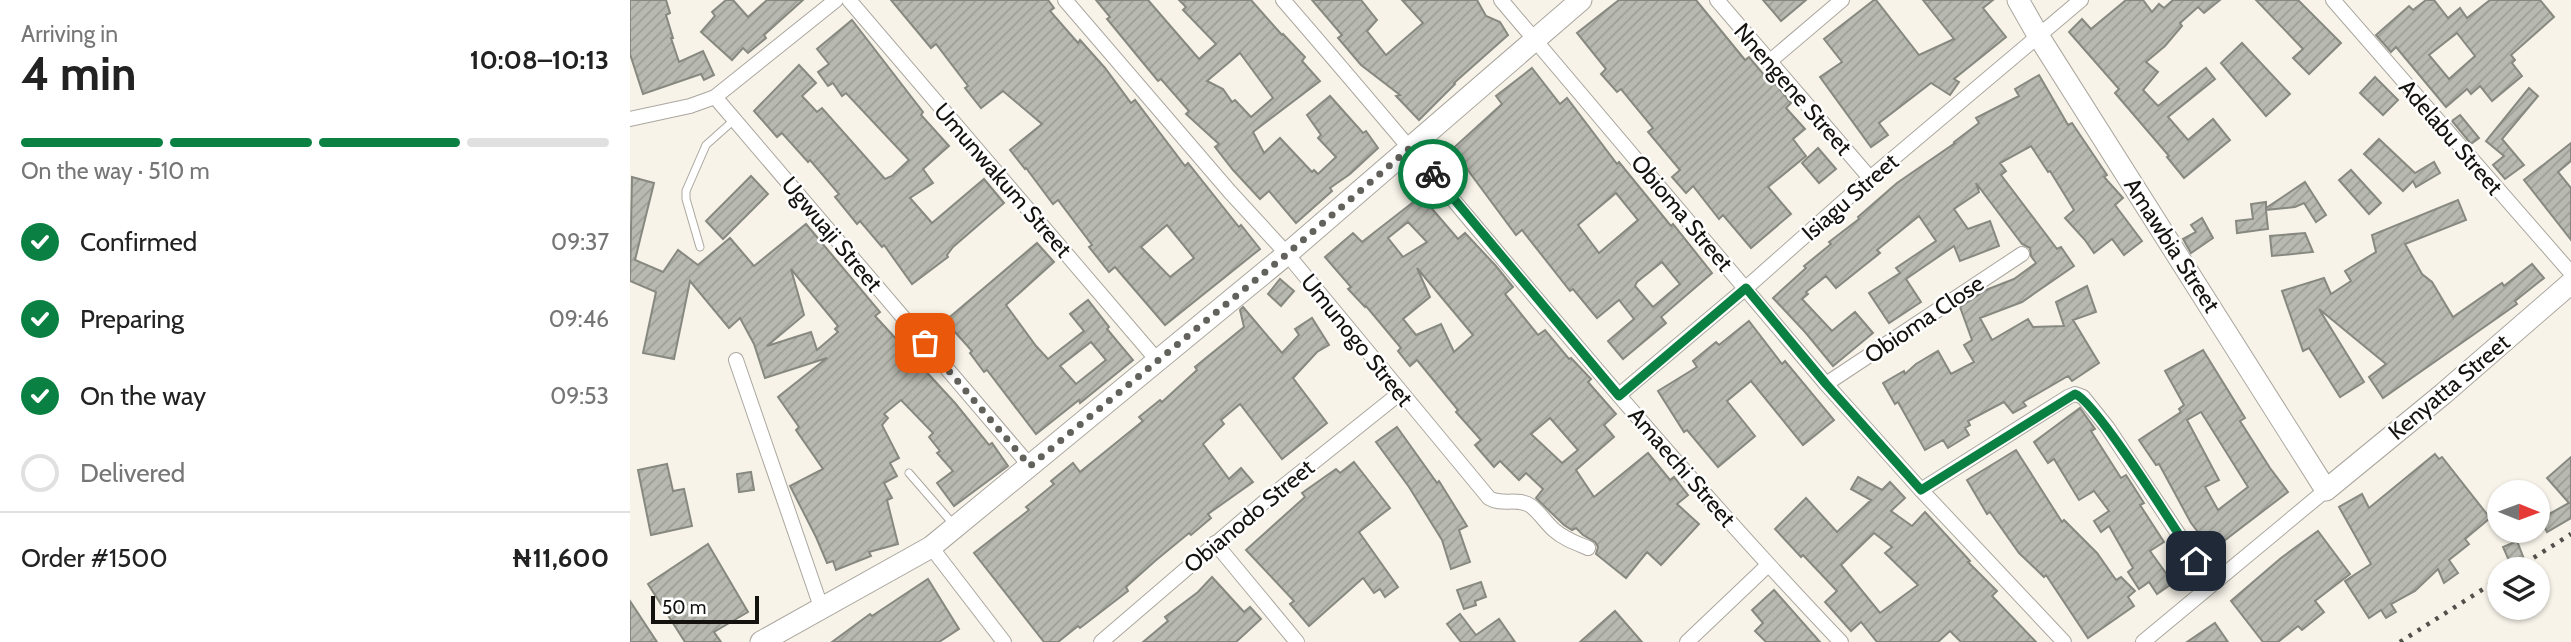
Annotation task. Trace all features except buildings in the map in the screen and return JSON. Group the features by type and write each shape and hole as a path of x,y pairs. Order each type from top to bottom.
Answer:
{"street":[{"path":"630,119 690,106 715,97 836,0"},
{"name":"Umunwakum Street","path":"849,0 1157,360"},
{"name":"Umunogo Street","path":"1065,0 1221,182 1287,254 1489,498 1496,503 1521,502 1531,506 1554,530 1570,541 1588,548"},
{"name":"Amaechi Street","path":"1283,0 1411,147 1619,396 1768,565 1841,642"},
{"name":"Obioma Street","path":"1501,0 1826,384 2064,642"},
{"path":"761,642 932,547 1287,254 1581,0"},
{"name":"Nnengene Street","path":"1717,0 1870,178"},
{"path":"1769,62 1842,0"},
{"name":"Amawbia Street","path":"2018,0 2326,489"},
{"name":"Isiagu Street","path":"1619,396 1870,178 2081,0"},
{"name":"Adelabu Street","path":"2333,0 2571,273"},
{"name":"Ugwuaji Street","path":"715,97 1030,466"},
{"name":"Obioma Close","path":"1826,384 2022,254"},
{"name":"Kenyatta Street","path":"2326,489 2443,394 2571,283"},
{"path":"736,360 821,607"},
{"name":"Obianodo Street","path":"1101,642 1215,543 1400,393"},
{"path":"1921,490 2075,394 2083,397 2107,427 2211,583"},
{"path":"2143,642 2326,489"},
{"path":"1215,543 1297,642"},
{"path":"932,547 1004,642"},
{"path":"1687,642 1768,565"}],"lane":[{"path":"700,247 686,191 706,145 734,120"},
{"path":"909,473 957,527"}],"railway":[{"path":"2535,557 2571,534"},
{"path":"2400,642 2487,587"}],"way so far":[{"path":"925,343 1030,466 1287,254 1411,147 1433,174"}],"route":[{"path":"1433,174 1619,396 1746,288 1826,384 1921,490 2075,394 2083,397 2107,427 2196,561"}]}
